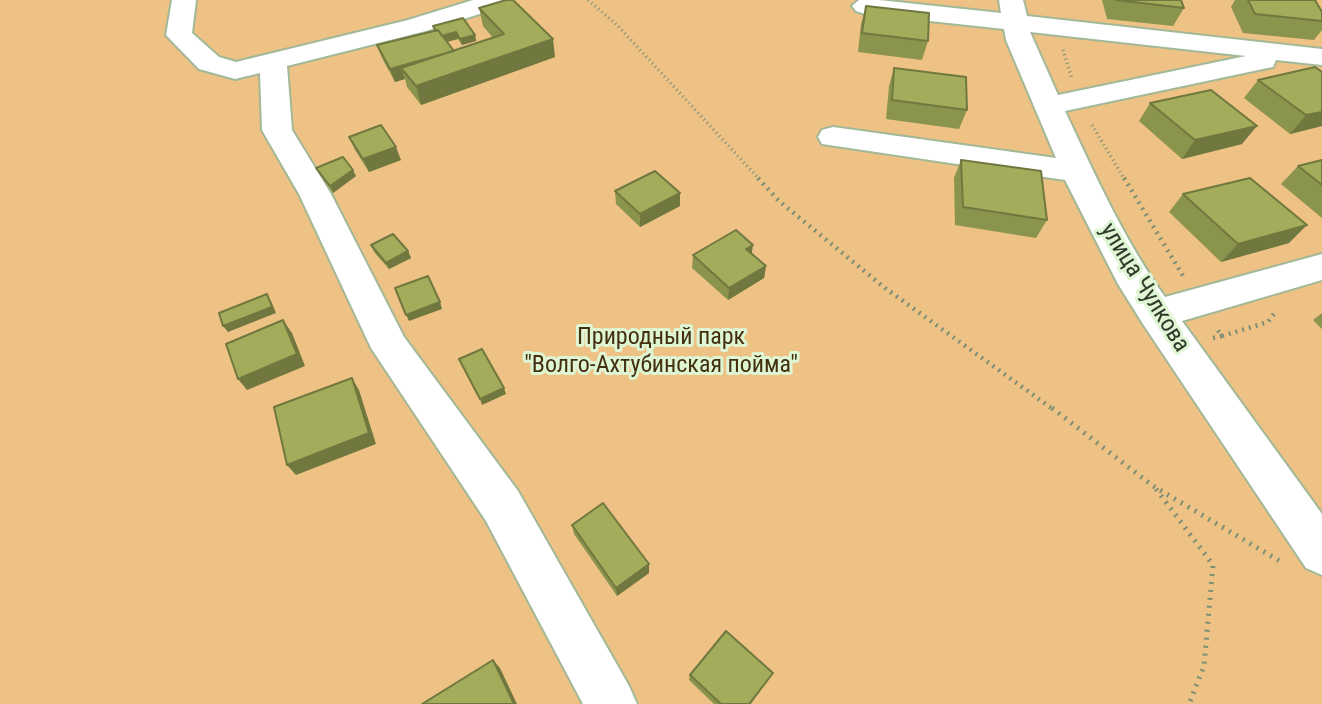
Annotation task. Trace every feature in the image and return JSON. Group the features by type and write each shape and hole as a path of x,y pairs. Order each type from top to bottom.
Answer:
{"street":[{"path":"184,0 179,35 209,63 235,71 417,26 499,0"},
{"path":"865,6 1014,12 1056,28 1309,56"},
{"name":"улица Чулкова","path":"1014,12 1019,40 1064,103 1077,171 1136,284 1322,552"},
{"path":"1064,103 1309,56"},
{"path":"273,63 277,130 316,194 390,348 502,506 611,704"},
{"path":"833,136 1077,171"},
{"path":"1156,314 1322,268"}],"path":[{"path":"589,0 617,25 779,201 885,288 1041,400 1153,486 1242,541 1288,565"},
{"path":"1056,28 1064,103 1222,336"},
{"path":"1204,340 1268,322 1279,306"},
{"path":"1153,486 1213,565 1204,666 1189,704"}],"green space":[{"name":"Природный парк \"Волго-Ахтубинская пойма\"","path":"0,0 1322,0 1322,704 0,704"}],"building":[{"path":"513,0 553,39 416,86 401,68 504,34 479,8"},
{"path":"1116,0 1181,0 1184,8"},
{"path":"1248,0 1315,0 1322,12 1322,21 1255,14"},
{"path":"866,6 929,13 928,41 862,33"},
{"path":"463,18 475,35 460,39 456,32 442,36 433,26"},
{"path":"438,30 454,51 390,69 377,45"},
{"path":"1315,67 1322,72 1322,112 1306,115 1258,80"},
{"path":"894,68 966,77 967,110 892,100"},
{"path":"1211,90 1257,126 1195,140 1150,103"},
{"path":"381,125 396,147 363,159 349,137"},
{"path":"343,157 353,170 330,186 316,168"},
{"path":"961,160 1041,171 1047,220 963,207"},
{"path":"1322,160 1322,185 1298,166"},
{"path":"655,171 680,193 640,214 615,191"},
{"path":"1250,178 1307,225 1238,244 1183,194"},
{"path":"736,230 753,245 746,249 766,266 729,288 693,255"},
{"path":"393,234 408,251 386,263 371,245"},
{"path":"428,276 440,302 406,315 395,288"},
{"path":"267,294 272,307 223,326 219,313"},
{"path":"283,320 297,354 238,379 226,344"},
{"path":"482,349 504,388 480,399 459,359"},
{"path":"352,378 369,433 287,465 274,407"},
{"path":"603,503 649,564 616,588 572,525"},
{"path":"726,631 773,673 749,704 721,704 690,675"},
{"path":"493,660 514,704 422,704"}]}
